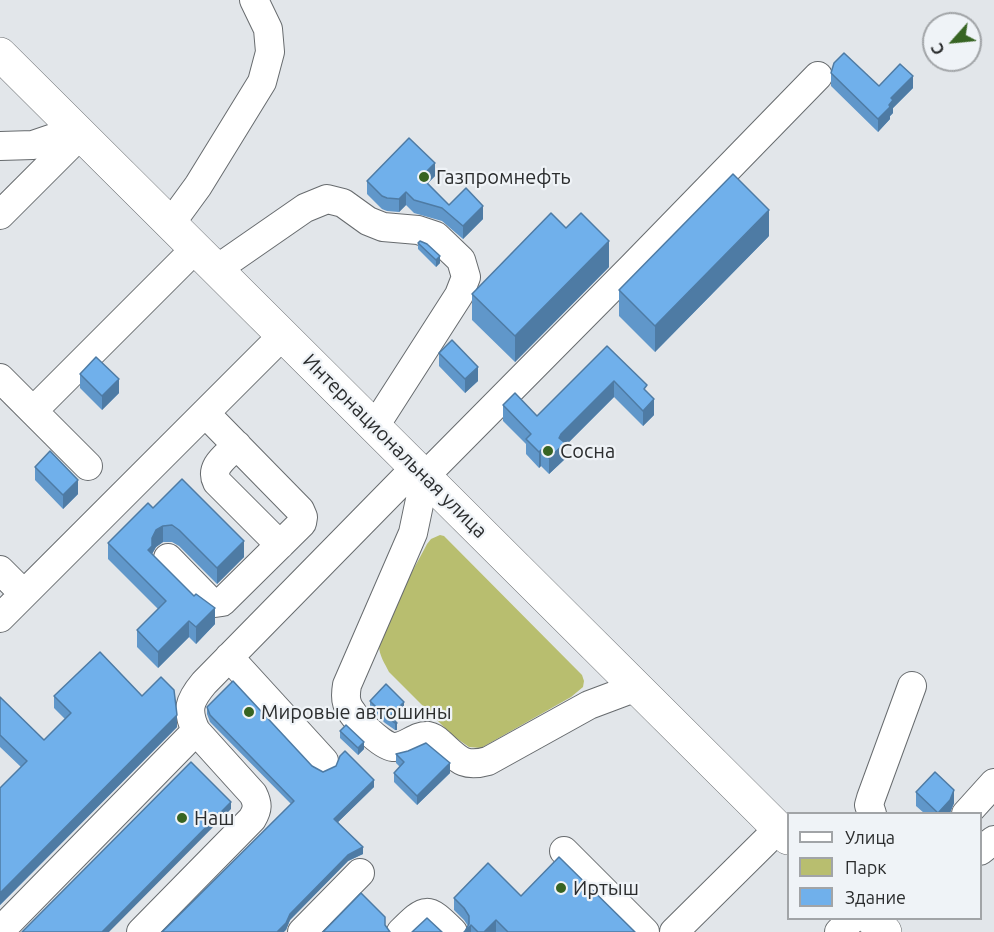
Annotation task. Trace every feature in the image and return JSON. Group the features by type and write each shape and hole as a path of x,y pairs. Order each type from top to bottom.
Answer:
{"main road":[{"name":"Интернациональная улица","path":"0,54 784,833"}],"lane":[{"path":"171,223 198,186 262,81 270,52 268,29 254,0"},
{"path":"141,932 252,819 257,810 257,801 253,794 196,731 189,717 194,695 229,657 633,266 818,76"},
{"path":"6,143 33,145 79,132"},
{"path":"0,214 79,132"},
{"path":"33,411 206,258 327,199 343,203 368,221 383,227 418,230 436,236 461,260 466,277 459,295 375,426"},
{"path":"0,618 284,335"},
{"path":"0,378 88,466"},
{"path":"168,558 210,601 215,603 228,598 302,523 303,517 300,510 205,413"},
{"path":"237,446 216,467 217,482 280,545"},
{"path":"420,471 413,533 347,685 345,694 351,714 386,746 395,747 428,736 435,739 462,762 474,765 488,762 589,705 637,687"},
{"path":"0,570 24,594"},
{"path":"229,657 324,761"},
{"path":"872,812 869,805 871,798 912,686"},
{"path":"0,931 196,731"},
{"path":"967,812 994,783"},
{"path":"674,932 784,833"},
{"path":"982,850 994,840"},
{"path":"564,851 645,932"},
{"path":"302,932 360,873"},
{"path":"401,932 421,913 429,912 453,932"},
{"path":"839,932 877,923"}],"green space":[{"path":"440,535 444,536 582,675 584,681 583,687 571,697 481,748 469,747 452,735 389,672 379,649 385,624 399,595 427,544 431,539"}],"building":[{"path":"844,53 879,86 900,64 913,76 891,98 893,100 890,107 878,119 831,73 834,63"},
{"path":"409,138 435,163 421,177 449,205 466,188 483,206 463,226 442,208 414,200 406,192 399,199 387,198 367,181"},
{"path":"733,174 769,210 655,326 619,290"},
{"path":"551,213 566,228 581,213 609,241 515,336 472,294"},
{"path":"420,241 440,256 436,260 418,243"},
{"path":"452,340 478,367 465,379 439,353"},
{"path":"607,346 647,385 644,389 654,399 643,411 614,381 561,434 559,438 565,443 549,458 526,439 531,434 503,405 515,393 537,416"},
{"path":"96,357 119,379 102,396 80,374"},
{"path":"50,451 78,480 63,495 35,467"},
{"path":"182,479 244,541 217,568 172,525 156,530 152,538 152,546 148,550 194,596 196,594 215,608 196,627 189,621 158,652 137,630 166,601 108,543 148,503 153,508"},
{"path":"100,652 142,696 161,677 174,690 177,715 0,893 0,788 27,761 0,735 0,697 44,740 71,713 54,696"},
{"path":"233,681 312,766 323,772 336,766 345,751 374,780 334,819 363,847 348,855 290,914 286,923 277,932 162,932 294,801 210,715 207,707"},
{"path":"386,684 404,702 390,716 397,723 385,716 370,701"},
{"path":"346,725 364,742 358,748 340,731"},
{"path":"426,743 450,763 417,796 394,773 404,762 396,754"},
{"path":"191,762 231,802 102,932 22,932"},
{"path":"935,772 954,790 950,800 939,812 916,792"},
{"path":"559,857 635,932 508,932 496,920 484,932 478,932 471,925 464,932 469,924 469,916 454,898 488,863 521,896"},
{"path":"361,893 385,917 385,925 390,932 323,932"},
{"path":"427,918 442,932 412,932"}],"place":[{"name":"Газпромнефть","path":"424,177"},
{"name":"Сосна","path":"548,451"},
{"name":"Мировые автошины","path":"249,712"},
{"name":"Наш","path":"182,818"},
{"name":"Иртыш","path":"561,888"}]}
